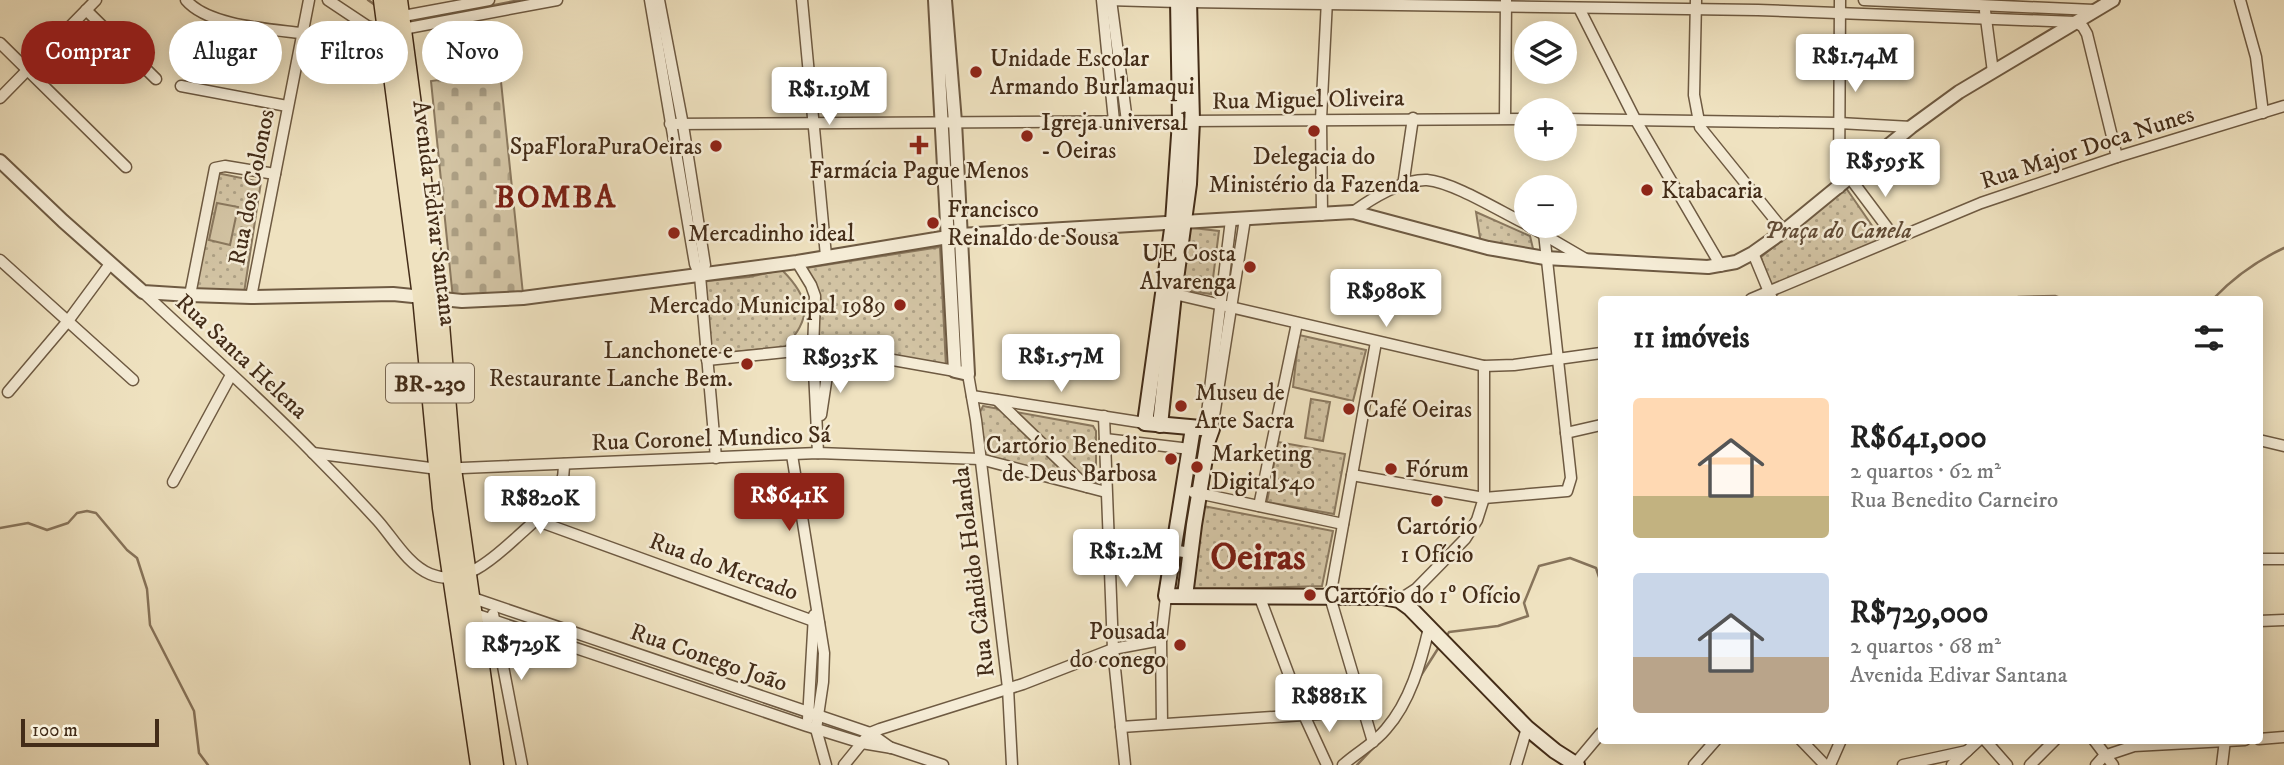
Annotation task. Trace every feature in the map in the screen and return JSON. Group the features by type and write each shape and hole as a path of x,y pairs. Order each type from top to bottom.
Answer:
{"highway":[{"name":"Avenida Edivar Santana","path":"383,0 391,21"},
{"name":"Avenida Edivar Santana","path":"400,84 430,299 445,469 459,575 494,765"},
{"name":"Avenida Edivar Santana","path":"467,607 481,765"}],"main road":[{"path":"1184,1 1186,121 1179,222 1152,424 1204,431"},
{"path":"1204,431 1190,449 1166,596 1399,600 1407,605 1527,728 1576,764"},
{"path":"1185,596 1200,493 1204,431"}],"street":[{"path":"75,21 96,0"},
{"path":"186,0 197,10 218,19 296,32"},
{"path":"328,0 358,21"},
{"path":"391,21 489,0"},
{"path":"391,21 557,0"},
{"path":"650,0 695,264 700,276 716,458"},
{"path":"659,0 683,125 705,265 700,276"},
{"path":"802,0 826,256"},
{"path":"935,0 948,122"},
{"path":"707,360 831,349 961,373 948,122 945,0"},
{"path":"1114,121 1102,0 1506,4 1579,8 1696,4 1840,12 1985,8 2094,10"},
{"path":"1111,0 1127,121"},
{"path":"1839,187 1840,0"},
{"path":"1864,0 1985,8 2076,22 2087,34 2118,157"},
{"path":"143,292 251,297 394,294 462,301 523,298 700,276 954,237 1353,212 1488,248 1545,258 1721,265 1753,253 1784,231 1911,127 1959,92 2113,0"},
{"path":"2240,0 2251,32 2263,113"},
{"name":"Rua dos Colonos","path":"304,21 309,1"},
{"path":"1322,215 1321,119 1327,2"},
{"path":"1505,118 1506,4"},
{"path":"1696,4 1694,96 1698,120 1704,133 1784,231"},
{"path":"1579,8 1635,119 1721,265"},
{"path":"1985,8 1993,72"},
{"path":"86,10 156,79"},
{"path":"0,43 21,64"},
{"name":"Rua dos Colonos","path":"251,297 296,59"},
{"path":"0,97 21,76"},
{"path":"41,84 126,167"},
{"path":"181,86 287,106"},
{"name":"Rua Major Doca Nunes","path":"1770,296 1895,238 1981,203 2284,106"},
{"path":"1403,186 1413,118"},
{"name":"Rua Miguel Oliveira","path":"670,124 1514,118"},
{"path":"1577,119 1839,123 1911,127"},
{"name":"Rua Santa Helena","path":"0,161 313,453 420,569 440,577 459,575"},
{"path":"190,295 214,170 217,166 275,174"},
{"path":"1850,178 1895,238"},
{"path":"1353,212 1381,194 1417,181 1429,180 1514,219"},
{"path":"1204,431 1238,220"},
{"path":"1352,475 1484,498 1567,491 1571,478 1544,238"},
{"path":"1552,238 1590,261"},
{"path":"1753,253 1770,296"},
{"path":"0,260 133,380"},
{"path":"797,262 815,296 813,350 818,453"},
{"path":"8,392 68,321 110,264"},
{"path":"1168,293 1484,366 1509,366 1598,353"},
{"path":"1259,506 1297,323"},
{"path":"1373,742 1330,597 1376,342"},
{"path":"817,437 831,349"},
{"path":"1399,600 1423,583 1465,539 1477,520 1484,498 1484,366"},
{"name":"Rua Cândido Holanda","path":"961,373 972,396 1008,688 1012,765"},
{"path":"173,482 231,375"},
{"path":"972,396 1152,424"},
{"path":"996,400 1087,487"},
{"path":"1104,416 1113,649 1125,765"},
{"path":"1566,433 1598,426"},
{"path":"1105,439 1190,449"},
{"path":"2263,441 2284,446"},
{"name":"Rua Coronel Mundico Sá","path":"313,453 445,469 818,453 980,459 1106,492"},
{"path":"792,455 824,662 811,727 826,765"},
{"path":"459,575 480,567 554,502 565,473 564,464"},
{"path":"1184,490 1343,524"},
{"name":"Rua do Mercado","path":"535,520 816,622"},
{"path":"1108,539 1190,553"},
{"path":"2263,559 2284,560"},
{"path":"1162,724 1161,640 1166,596"},
{"path":"1259,598 1304,715 1327,765"},
{"path":"491,604 522,765"},
{"name":"Rua Conego João","path":"467,607 491,604 870,733 892,748"},
{"name":"Rua Conego João","path":"467,607 494,620 811,727 862,743 892,748 943,765"},
{"path":"2263,621 2284,620"},
{"path":"1343,765 1387,729 1418,671 1432,630"},
{"path":"844,765 870,733 1008,688 1113,649 1161,640"},
{"path":"641,670 645,657"},
{"path":"1121,727 1304,715 1331,712 1362,703"},
{"path":"1516,765 1527,728"},
{"path":"1576,764 1598,737"},
{"path":"2263,739 2284,737"},
{"path":"1694,765 1712,744"},
{"path":"1805,744 1827,765 1839,744"},
{"path":"1952,765 1975,744"},
{"path":"1989,744 2007,765"},
{"path":"2029,765 2051,744"},
{"path":"2097,744 2113,765"},
{"path":"2095,765 2104,755 2134,746 2170,744"},
{"path":"2222,765 2225,744"},
{"path":"1903,765 1967,751"}],"green space":[{"path":"431,84 501,84 523,294 453,299"},
{"path":"217,173 261,182 244,293 195,290"},
{"name":"Praça do Canela","path":"1846,188 1882,240 1771,288 1761,257"},
{"path":"217,203 238,207 230,245 209,240"},
{"path":"1476,212 1514,229 1514,238 1530,238 1535,257 1481,244"},
{"path":"1184,227 1219,231 1211,294 1176,289"},
{"path":"940,247 946,367 818,342 820,298 806,268"},
{"path":"782,270 803,299 804,317 794,336 785,347 714,354 708,348 704,286 707,281 749,277"},
{"path":"1299,335 1366,350 1353,401 1293,387"},
{"path":"1311,399 1330,402 1323,441 1305,438"},
{"path":"983,406 1093,426 1096,431 1096,484 978,453 976,420"},
{"path":"1278,442 1345,454 1334,514 1267,502"},
{"path":"1198,505 1333,531 1322,586 1190,590"}],"waterway":[{"path":"368,0 375,5"},
{"path":"417,20 520,0"},
{"path":"2216,296 2246,270 2284,248"},
{"path":"0,528 28,523 47,530 68,523 77,513 87,511 96,513 137,558 147,589 150,625 194,711 199,753 208,765"},
{"path":"1445,639 1449,632 1498,626 1528,616 1524,603 1539,566 1570,558 1596,568 1598,574"},
{"path":"1420,677 1439,647"},
{"path":"1357,765 1375,746"}],"place":[{"name":"Unidade Escolar Armando Burlamaqui","path":"976,72"},
{"name":"Delegacia do Ministério da Fazenda","path":"1314,131"},
{"name":"Igreja universal - Oeiras","path":"1027,136"},
{"name":"Farmácia Pague Menos","path":"919,145"},
{"name":"SpaFloraPuraOeiras","path":"716,146"},
{"name":"Ktabacaria","path":"1647,190"},
{"name":"Francisco Reinaldo de Sousa","path":"933,223"},
{"name":"Mercadinho ideal","path":"674,233"},
{"name":"UE Costa Alvarenga","path":"1250,267"},
{"name":"Mercado Municipal 1989","path":"900,305"},
{"name":"Lanchonete e Restaurante Lanche Bem.","path":"747,364"},
{"name":"Museu de Arte Sacra","path":"1181,406"},
{"name":"Café Oeiras","path":"1349,409"},
{"name":"Cartório Benedito de Deus Barbosa","path":"1171,459"},
{"name":"Marketing Digital540","path":"1197,467"},
{"name":"Fórum","path":"1391,469"},
{"name":"Cartório 1 Ofício","path":"1437,501"},
{"name":"Cartório do 1º Ofício","path":"1310,595"},
{"name":"Pousada do conego","path":"1180,645"}],"district":[{"name":"BOMBA","path":"556,196"},
{"name":"Oeiras","path":"1258,556"}]}
